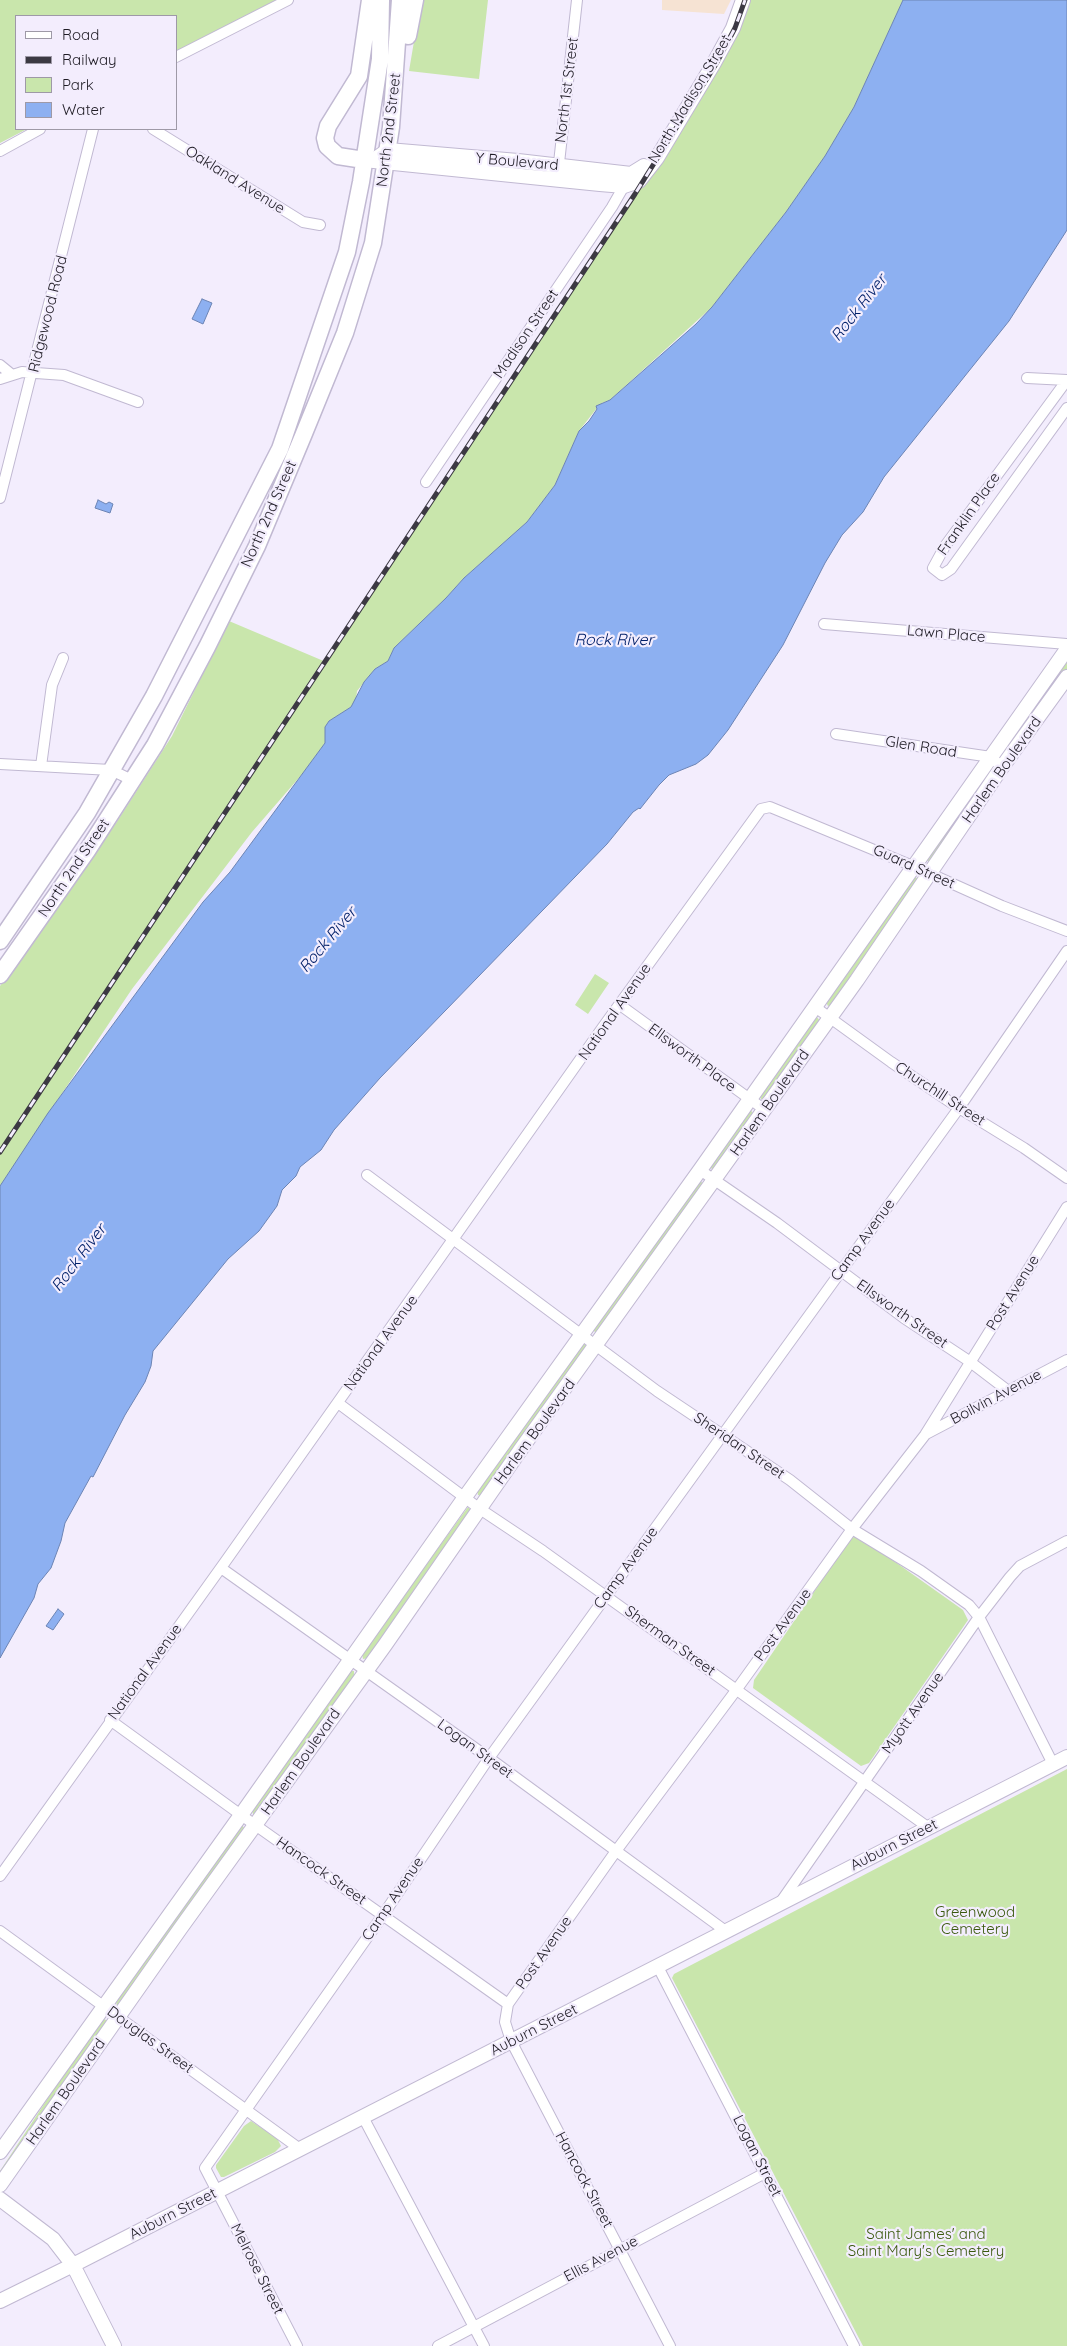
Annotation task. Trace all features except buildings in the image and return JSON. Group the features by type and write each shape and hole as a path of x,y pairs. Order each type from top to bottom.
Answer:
{"main road":[{"path":"371,0 372,21 361,138 379,158"},
{"path":"371,0 359,76 328,126 325,138 327,146 338,156 379,158"},
{"name":"North 2nd Street","path":"0,975 87,851 155,745 257,546 345,333 373,243 379,158 381,0"},
{"name":"North 2nd Street","path":"0,941 87,813 163,679 280,449 347,252 361,182 379,158 391,126 400,0"},
{"path":"391,126 415,0"}],"street":[{"path":"178,56 288,0"},
{"name":"North 1st Street","path":"557,181 577,0"},
{"name":"North Madison Street","path":"624,186 639,181 657,158 724,47 743,0"},
{"path":"0,150 38,130"},
{"name":"Ridgewood Road","path":"0,498 93,130"},
{"name":"Oakland Avenue","path":"155,130 303,222 320,225"},
{"name":"Y Boulevard","path":"379,158 558,165 631,174 657,158"},
{"name":"Y Boulevard","path":"379,158 557,181 624,186"},
{"name":"Madison Street","path":"426,482 612,207 624,186"},
{"path":"0,365 11,374"},
{"path":"0,379 11,374 64,375 138,402"},
{"name":"Franklin Place","path":"1027,378 1067,380"},
{"name":"Franklin Place","path":"1067,380 945,546 932,568 942,575 952,569 1067,408"},
{"name":"Lawn Place","path":"824,624 1067,644"},
{"name":"Harlem Boulevard","path":"0,2152 581,1334 700,1170 1067,649"},
{"path":"41,766 52,685 63,658"},
{"name":"Harlem Boulevard","path":"0,2185 180,1929 256,1826 715,1181 930,874 1002,767 1067,677"},
{"name":"Glen Road","path":"836,734 990,758 1002,767"},
{"path":"0,764 111,770 132,780"},
{"name":"Guard Street","path":"761,809 770,807 1067,932"},
{"name":"National Avenue","path":"0,1876 761,809"},
{"name":"Camp Avenue","path":"217,2191 205,2168 383,1915 489,1758 724,1434 840,1270 959,1108 1067,950"},
{"name":"Ellsworth Place","path":"620,1005 765,1110"},
{"name":"Churchill Street","path":"815,1007 959,1108 1024,1148 1067,1178"},
{"name":"Ellsworth Street","path":"700,1170 1007,1390"},
{"name":"Sheridan Street","path":"367,1175 657,1391 724,1434 790,1480 852,1528 969,1605 979,1618 1053,1764"},
{"name":"Post Avenue","path":"511,2041 505,2022 508,2004 616,1851 737,1690 852,1528 925,1435 969,1361 1067,1207"},
{"name":"Boilvin Avenue","path":"925,1435 1067,1360"},
{"name":"Sherman Street","path":"338,1403 480,1509 606,1596 929,1828"},
{"name":"Myott Avenue","path":"778,1905 1014,1571 1067,1541"},
{"name":"Logan Street","path":"221,1568 489,1758 727,1932"},
{"name":"Hancock Street","path":"110,1720 508,2004"},
{"name":"Auburn Street","path":"0,2301 363,2118 1067,1757"},
{"name":"Douglas Street","path":"0,1931 300,2149"},
{"name":"Logan Street","path":"658,1967 854,2346"},
{"name":"Hancock Street","path":"511,2041 670,2346"},
{"path":"363,2118 484,2346"},
{"name":"Ellis Avenue","path":"438,2346 765,2173"},
{"name":"Melrose Street","path":"217,2191 297,2346"},
{"path":"0,2200 53,2239 73,2265 114,2346"}],"shaded area":[{"path":"662,0 731,0 724,14 662,10"}],"green space":[{"path":"0,0 278,0 178,51 178,15 15,15 15,130 25,130 0,143"},
{"path":"421,0 488,0 479,79 409,71"},
{"path":"745,0 903,0 854,107 825,156 786,212 712,307 610,400 602,403 597,408 579,431 555,485 527,522 464,578 394,648 388,661 375,669 357,691 356,700 351,707 329,721 325,727 325,743 304,772 252,832 132,989 0,1186 0,986 116,823 172,736 229,621 326,662 635,194"},
{"path":"1067,661 1067,671 1000,759 999,757"},
{"path":"991,771 932,861 929,862 927,860"},
{"path":"915,877 919,879 832,1005 828,1006 826,1002"},
{"path":"595,974 609,983 588,1014 575,1005"},
{"path":"817,1017 820,1021 763,1100 761,1099 760,1096 814,1018"},
{"path":"751,1110 753,1114 713,1170 710,1165"},
{"path":"700,1181 704,1184 597,1333 595,1332 593,1330"},
{"path":"584,1343 587,1347 481,1496 478,1495 477,1490"},
{"path":"468,1507 471,1510 368,1658 363,1659 362,1653"},
{"path":"860,1537 963,1610 968,1620 869,1763 861,1766 753,1688 754,1680 850,1539"},
{"path":"351,1671 354,1671 354,1676 255,1815 253,1814 252,1809"},
{"name":"Saint James' and Saint Mary's Cemetery","path":"1067,1769 1067,2346 863,2346 672,1978 674,1974"},
{"path":"242,1825 245,1829 117,2007 116,2001"},
{"path":"104,2019 108,2021 0,2175 0,2171 62,2077"},
{"path":"251,2121 277,2138 281,2146 275,2152 221,2177 216,2165 244,2126"}],"water":[{"name":"Rock River","path":"903,0 1067,0 1067,230 1009,321 884,477 863,512 842,535 825,563 783,645 728,730 708,755 696,764 669,775 640,809 633,812 607,844 380,1078 334,1130 321,1150 300,1167 296,1176 282,1190 277,1206 259,1231 228,1259 153,1351 151,1366 145,1382 125,1415 93,1477 91,1476 65,1523 61,1541 51,1568 38,1584 34,1598 0,1658 0,1186 48,1113 203,902 230,872 325,743 325,727 329,721 351,707 364,682 375,669 388,661 394,648 464,578 527,522 555,485 579,431 589,421 597,409 596,406 610,400 696,324 712,307 786,212 825,156 854,107"},
{"path":"202,299 212,303 203,324 192,319"},
{"path":"98,500 106,504 109,502 113,504 110,513 95,508"},
{"path":"58,1609 64,1614 53,1630 46,1626"}],"railway":[{"path":"0,1152 635,194 716,64 735,28 745,0"}],"park label":[{"name":"Greenwood Cemetery","path":"975,1920"}]}
